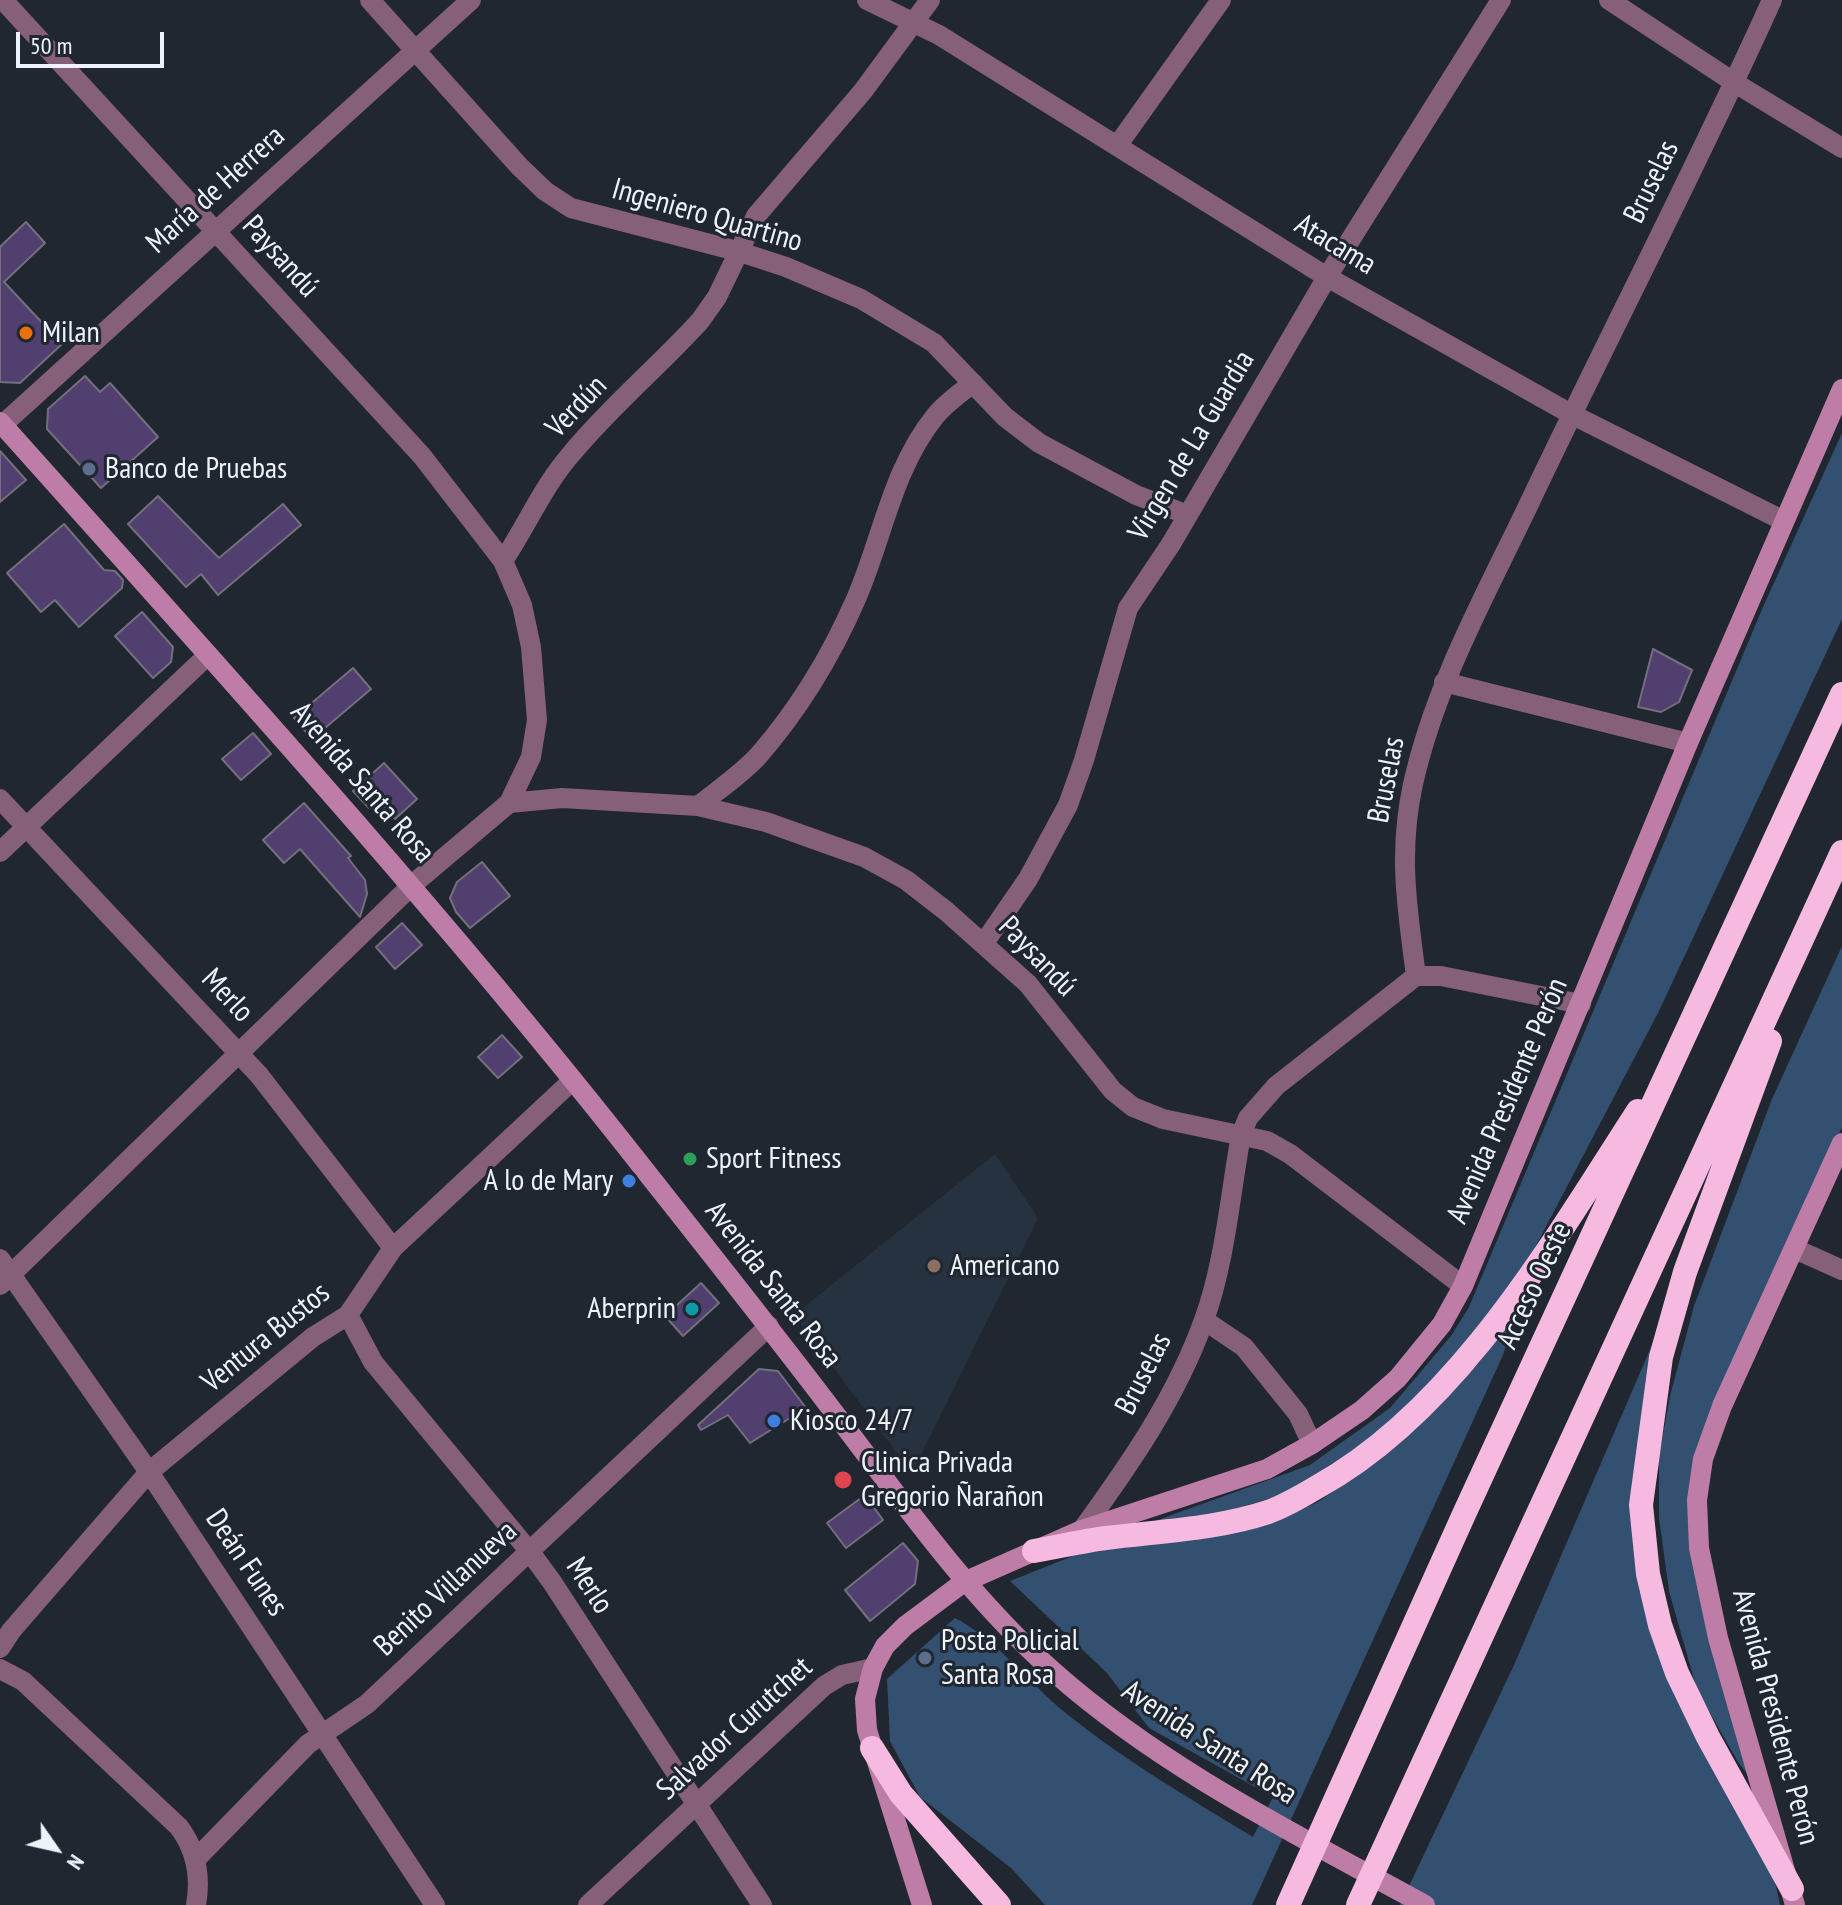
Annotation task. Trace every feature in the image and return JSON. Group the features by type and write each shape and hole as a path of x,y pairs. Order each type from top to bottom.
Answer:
{"highway":[{"name":"Acceso Oeste","path":"1288,1905 1458,1527 1842,694"},
{"path":"1358,1905 1842,852"},
{"path":"1793,1897 1677,1673 1660,1625 1648,1574 1641,1505 1661,1357 1685,1272 1829,880"},
{"path":"1034,1551 1103,1538 1247,1519 1301,1497 1338,1476 1372,1451 1453,1373 1493,1324 1545,1254 1685,1038"},
{"path":"872,1748 901,1794 999,1905"}],"street":[{"name":"Paysandú","path":"3,0 422,456 503,561"},
{"name":"Ingeniero Quartino","path":"370,0 519,166 545,191 571,208 737,251 786,267 861,299 934,343 1005,417 1039,443 1136,495 1188,515"},
{"name":"María de Herrera","path":"1,425 471,0"},
{"name":"Atacama","path":"867,0 915,21 1327,277 1571,414 1784,521"},
{"name":"Verdún","path":"503,561 528,523 540,496 573,451 700,321 721,288 756,216 863,91 930,0"},
{"path":"1117,146 1221,0"},
{"name":"Virgen de La Guardia","path":"984,943 1028,879 1068,805 1128,608 1188,515 1327,277 1501,0"},
{"path":"1609,0 1735,83 1842,148"},
{"name":"Bruselas","path":"1082,1530 1156,1422 1180,1378 1204,1320 1215,1284 1241,1135 1248,1118 1276,1086 1416,976 1403,867 1406,829 1426,734 1444,682 1571,414 1735,83 1772,0"},
{"path":"698,806 757,757 803,693 832,648 856,598 903,466 938,412 973,383"},
{"name":"Avenida Presidente Perón","path":"964,1582 1082,1530 1267,1469 1312,1444 1362,1410 1398,1378 1442,1324 1463,1286 1688,743 1842,389"},
{"name":"Avenida Santa Rosa","path":"1,425 412,885 573,1080 769,1326 964,1582 1012,1633 1101,1711 1150,1747 1235,1800 1425,1905"},
{"path":"4,1273 239,1053 412,885 509,803 531,757 537,720 531,647 522,605 503,561"},
{"path":"0,852 208,655"},
{"path":"1444,682 1688,743"},
{"name":"Paysandú","path":"509,803 562,798 698,806 766,822 864,857 906,880 984,943 1028,984 1113,1091 1133,1107 1163,1119 1267,1141 1290,1154 1463,1286"},
{"name":"Merlo","path":"0,799 239,1053 393,1248"},
{"path":"1416,976 1441,976 1581,1004"},
{"name":"Ventura Bustos","path":"0,1648 11,1631 149,1472 313,1337 348,1315 393,1248 573,1080"},
{"name":"Avenida Presidente Perón","path":"1793,1897 1718,1638 1699,1548 1697,1500 1703,1459 1722,1406 1842,1143"},
{"path":"1795,1249 1842,1270"},
{"name":"Deán Funes","path":"4,1273 149,1472 435,1905"},
{"name":"Merlo","path":"348,1315 373,1362 530,1552 762,1905"},
{"path":"1204,1320 1244,1347 1298,1414 1312,1444"},
{"name":"Benito Villanueva","path":"196,1859 294,1757 367,1704 769,1326"},
{"path":"922,1905 867,1730 865,1699 873,1668 885,1646 905,1626 964,1582"},
{"name":"Salvador Curutchet","path":"588,1905 824,1686 842,1675 873,1668"},
{"path":"0,1669 23,1681 179,1827 188,1838 196,1859 196,1905"}],"shaded area":[{"path":"1842,433 1842,619 1658,1013 1519,1278 1412,1404 1367,1442 1281,1495 1234,1509 1141,1526 1310,1465 1390,1408 1451,1336 1469,1307 1763,607"},
{"path":"1842,946 1842,1127 1710,1409 1688,1515 1748,1775 1697,1690 1669,1591 1659,1518 1659,1457 1670,1396 1694,1306 1772,1099"},
{"name":"Americano","path":"995,1154 1038,1218 912,1473 794,1315"},
{"path":"1508,1324 1512,1327 1503,1355 1252,1905 1045,1905 1011,1868 920,1797 890,1741 887,1679 955,1618 986,1638 1053,1702 1112,1748 1253,1837 1273,1797 1149,1728 1107,1673 1010,1581 1088,1550 1279,1519 1318,1502 1394,1447 1479,1363"},
{"path":"1658,1331 1632,1494 1639,1590 1662,1657 1757,1842 1776,1886 1780,1905 1400,1905 1514,1665"}],"building":[{"name":"Milan","path":"26,222 45,243 4,282 62,344 20,383 0,382 0,247"},
{"path":"85,376 100,392 110,383 158,437 101,488 47,429 48,409"},
{"path":"0,451 26,480 0,502"},
{"path":"158,496 219,558 283,504 301,525 218,595 201,574 186,587 128,524"},
{"path":"64,524 104,570 115,571 123,580 122,588 79,627 55,600 41,612 7,573"},
{"path":"142,612 173,647 171,662 153,678 115,636"},
{"path":"1653,649 1692,670 1679,702 1661,712 1638,707"},
{"path":"353,668 371,689 312,739 294,718"},
{"path":"253,733 271,754 241,780 222,759"},
{"path":"384,763 417,799 395,819 386,808 383,811 375,803 369,808 353,791"},
{"path":"304,803 351,856 348,858 365,880 367,894 360,917 300,849 284,863 263,840"},
{"path":"482,862 510,896 470,928 456,912 450,898 457,882"},
{"path":"402,923 422,945 395,969 376,947"},
{"path":"502,1035 522,1057 498,1078 478,1057"},
{"name":"Aberprin","path":"701,1283 719,1303 683,1336 665,1316"},
{"path":"759,1369 778,1371 806,1408 750,1443 728,1415 701,1430 698,1425"},
{"path":"865,1495 883,1520 846,1548 827,1523"},
{"path":"903,1543 918,1561 915,1584 870,1621 845,1590"}],"place":[{"name":"Milan","path":"26,333"},
{"name":"Banco de Pruebas","path":"89,469"},
{"name":"Sport Fitness","path":"690,1159"},
{"name":"A lo de Mary","path":"629,1181"},
{"name":"Americano","path":"934,1266"},
{"name":"Aberprin","path":"692,1309"},
{"name":"Kiosco 24/7","path":"774,1421"},
{"name":"Clinica Privada Gregorio Ñarañon","path":"843,1480"},
{"name":"Posta Policial Santa Rosa","path":"925,1658"}]}
